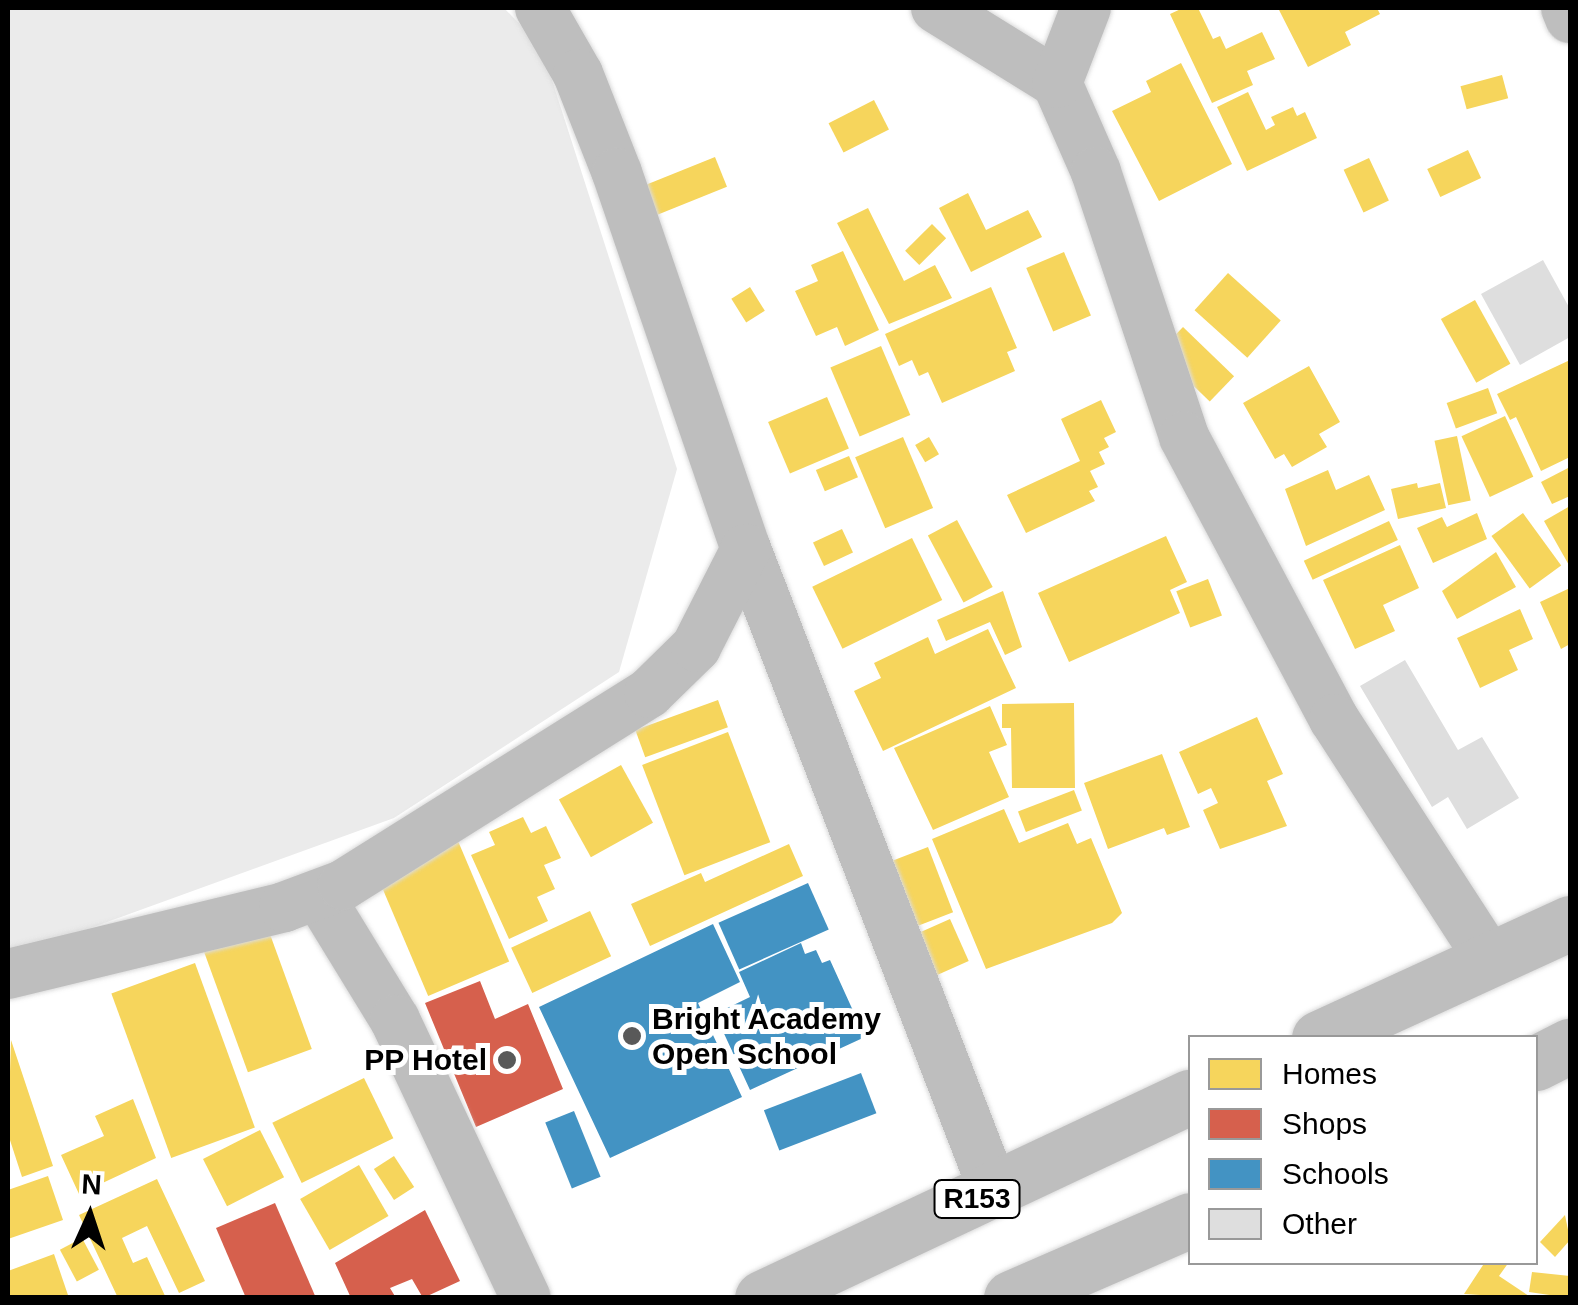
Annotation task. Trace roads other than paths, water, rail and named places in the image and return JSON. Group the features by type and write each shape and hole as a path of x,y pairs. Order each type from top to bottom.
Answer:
{"main road":[{"path":"1325,1035 1570,923"},
{"path":"1538,1062 1570,1046"},
{"name":"R153","path":"762,1298 1188,1098"},
{"path":"1011,1298 1188,1221"}],"street":[{"path":"540,8 578,74 617,173 746,549 994,1191"},
{"path":"936,8 1056,83 1096,172 1184,437 1334,719 1489,959"},
{"path":"1056,83 1086,8"},
{"path":"1566,8 1570,18"},
{"path":"8,974 319,896 649,693 696,646 746,549"},
{"path":"319,896 395,1020 526,1298"}],"place":[{"name":"Bright Academy Open School","path":"632,1036"},
{"name":"PP Hotel","path":"507,1060"}]}
